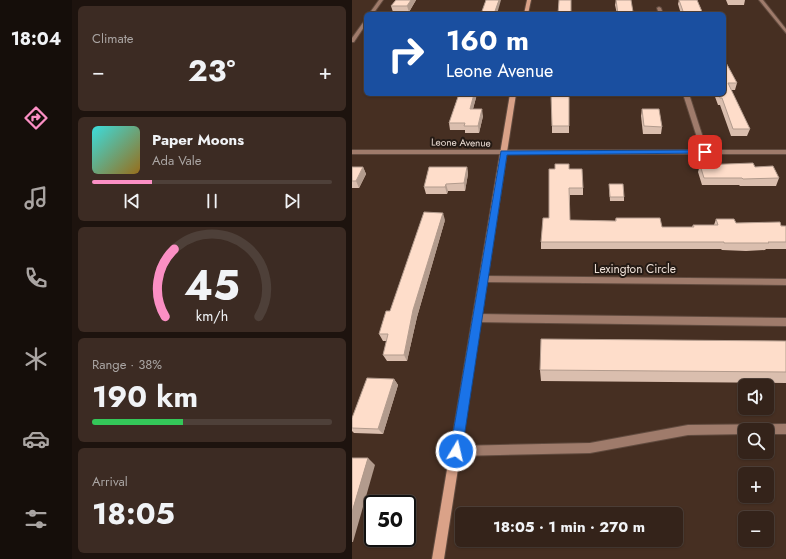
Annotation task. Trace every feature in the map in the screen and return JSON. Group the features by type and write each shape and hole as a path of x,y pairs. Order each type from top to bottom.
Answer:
{"main road":[{"path":"526,12 529,0"},
{"path":"438,559 513,96"}],"street":[{"path":"372,12 381,0"},
{"path":"761,0 786,32"},
{"path":"659,8 660,12"},
{"path":"352,41 364,24"},
{"path":"687,96 705,152"},
{"name":"Leone Avenue","path":"352,152 786,152"},
{"name":"Lexington Circle","path":"484,279 786,282"},
{"path":"477,318 786,322"},
{"path":"456,451 590,448 688,430 786,429"}],"building":[{"path":"396,0 411,0 407,6 391,6"},
{"path":"486,0 499,0 495,12 482,12"},
{"path":"559,0 571,0 571,12 558,12"},
{"path":"616,0 631,0 633,12 618,12"},
{"path":"679,0 697,0 702,12 683,12"},
{"path":"726,63 737,83 728,83 750,129 733,129 722,98 719,96 726,96"},
{"path":"458,96 473,96 470,109 482,109 478,126 464,126 465,123 449,123"},
{"path":"551,96 569,96 569,126 552,126"},
{"path":"642,109 659,109 662,127 644,126"},
{"path":"753,163 755,167 773,166 779,178 704,178 700,165"},
{"path":"555,164 569,164 569,169 582,169 583,188 569,188 570,220 616,221 616,218 660,218 662,227 718,225 716,219 734,219 736,223 780,222 781,226 786,226 786,242 541,242 543,218 549,218 549,169 555,169"},
{"path":"352,167 363,167 356,181 352,181"},
{"path":"429,167 467,167 464,183 446,184 445,187 424,187"},
{"path":"609,184 623,184 624,197 610,197"},
{"path":"424,212 443,213 413,310 404,355 383,355 388,334 379,334 386,311 390,311"},
{"path":"541,339 786,341 786,372 540,370"},
{"path":"367,378 394,379 378,429 352,428 352,418"},
{"path":"352,458 368,458 352,512"}],"route":[{"path":"456,451 504,153 705,152"}]}
